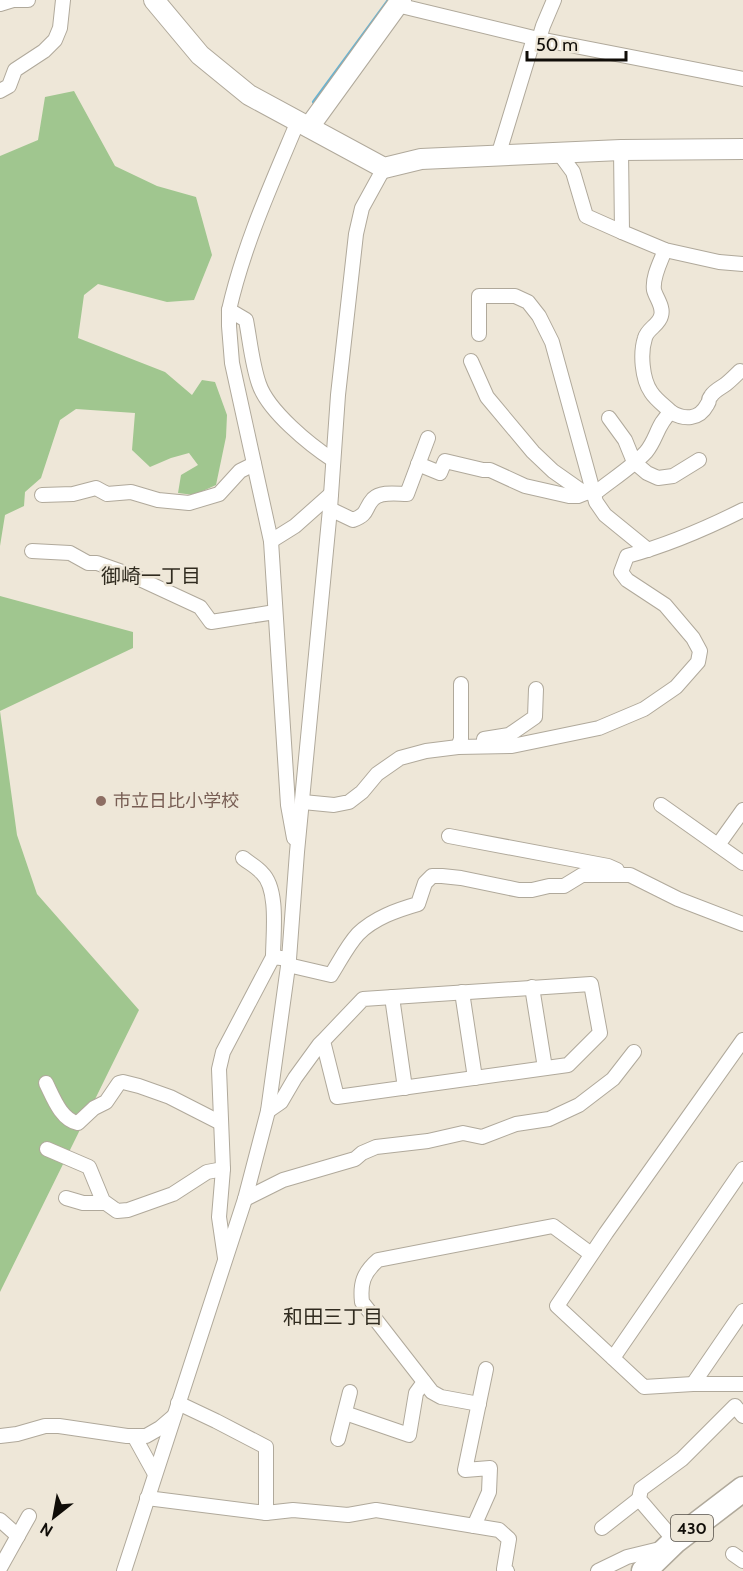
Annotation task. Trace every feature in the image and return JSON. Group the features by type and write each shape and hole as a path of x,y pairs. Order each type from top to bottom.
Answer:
{"highway":[{"name":"430","path":"660,1559 743,1489"}],"street":[{"path":"0,4 13,0 28,0"},
{"path":"154,0 200,55 249,95 384,168 421,159 621,150 743,149"},
{"path":"498,156 537,38 554,0"},
{"path":"0,91 9,86 15,70 44,51 55,40 60,28 61,1"},
{"path":"297,852 288,805 271,541 232,363 229,326 236,281 250,238 304,124 399,3 537,38 743,79"},
{"path":"621,150 622,232"},
{"path":"559,153 573,172 586,216 665,250 719,262 743,264"},
{"path":"124,1571 245,1199 268,1111 289,962 297,852 330,509 338,395 356,234 362,208 384,168"},
{"path":"665,250 656,274 654,288 662,316 645,337 642,353 646,380 651,393 671,412 679,417 690,418 707,406 710,397 740,371"},
{"path":"479,334 479,296 515,296 528,302 539,316 552,342 591,493 605,515 648,550"},
{"path":"230,310 246,320 259,386 273,409 313,447 333,460"},
{"path":"471,361 487,397 533,452 553,471 580,490 591,493"},
{"path":"418,464 440,473 446,461 490,471 525,486 578,496 591,493 646,452 664,417 671,412"},
{"path":"609,418 625,440 634,462 647,473 658,478 673,476 699,460"},
{"path":"330,509 353,520 362,517 374,497 386,493 407,494 428,438"},
{"path":"42,495 73,494 96,488 107,494 131,492 158,500 189,503 219,494 240,471 254,464"},
{"path":"271,541 295,526 331,494"},
{"path":"459,743 512,746 599,728 644,709 676,687 698,662 700,651 693,638 665,605 627,580 621,572 627,556 705,530 743,510"},
{"path":"32,551 70,553 88,563 97,563 131,575 200,607 211,622 275,612"},
{"path":"459,743 461,684"},
{"path":"303,802 334,805 349,801 362,792 377,774 400,758 459,743 508,735 535,717 536,689"},
{"path":"661,806 743,863"},
{"path":"718,845 743,810"},
{"path":"449,836 608,866 678,899 743,924"},
{"path":"225,1260 219,1217 223,1169 219,1069 223,1052 273,957 273,902 270,885 264,874 243,858"},
{"path":"273,957 332,975 357,935 394,911 418,904 425,883 432,876 461,878 519,890 532,890 549,885 564,886 582,874 630,875"},
{"path":"268,1111 281,1102 295,1078 323,1041 363,999 591,984 600,1033 567,1065 337,1097 323,1041"},
{"path":"532,987 545,1068"},
{"path":"462,992 475,1078"},
{"path":"392,997 405,1088"},
{"path":"740,1050 591,1254 557,1306 644,1387 743,1384"},
{"path":"245,1199 283,1180 355,1158 376,1147 428,1142 463,1133 482,1137 516,1124 549,1119 579,1105 614,1079 634,1052"},
{"path":"46,1083 60,1110 74,1123 78,1123 94,1108 106,1102 119,1083 123,1082 170,1097 221,1123"},
{"path":"47,1149 89,1167 105,1203"},
{"path":"66,1198 83,1203 105,1203 117,1210 128,1210 173,1194 207,1172 223,1169"},
{"path":"613,1358 743,1169"},
{"path":"479,1404 441,1397 432,1392 362,1302 363,1279 369,1268 378,1260 552,1226 591,1254"},
{"path":"693,1384 743,1311"},
{"path":"474,1526 489,1491 490,1468 465,1470 486,1369"},
{"path":"345,1413 409,1435 416,1393 424,1382"},
{"path":"339,1439 350,1392"},
{"path":"598,1571 627,1557 660,1559 639,1499 641,1489 682,1459 735,1406 743,1416"},
{"path":"0,1436 45,1426 59,1426 146,1436 160,1428 176,1410"},
{"path":"176,1410 216,1420 266,1447 266,1513"},
{"path":"134,1436 155,1474"},
{"path":"147,1498 266,1513 293,1510 348,1515 376,1510 499,1530 509,1539 504,1569 507,1571"},
{"path":"602,1528 639,1499"},
{"path":"0,1568 29,1516"},
{"path":"0,1520 18,1536"}],"green space":[{"path":"74,91 115,166 157,186 196,197 212,255 194,300 167,302 98,284 84,295 78,338 165,372 192,395 202,380 215,382 227,415 226,437 216,485 194,495 178,493 181,475 198,465 189,453 150,467 132,450 135,413 76,409 60,420 41,478 25,492 24,506 5,515 0,546 0,156 38,140 45,97"},
{"path":"0,596 133,632 133,648 0,711"},
{"path":"0,711 17,835 37,894 139,1010 0,1292"}],"waterway":[{"path":"314,102 389,0"}],"place":[{"name":"市立日比小学校","path":"101,801"}],"district":[{"name":"御崎一丁目","path":"151,576"},
{"name":"和田三丁目","path":"333,1317"}]}
